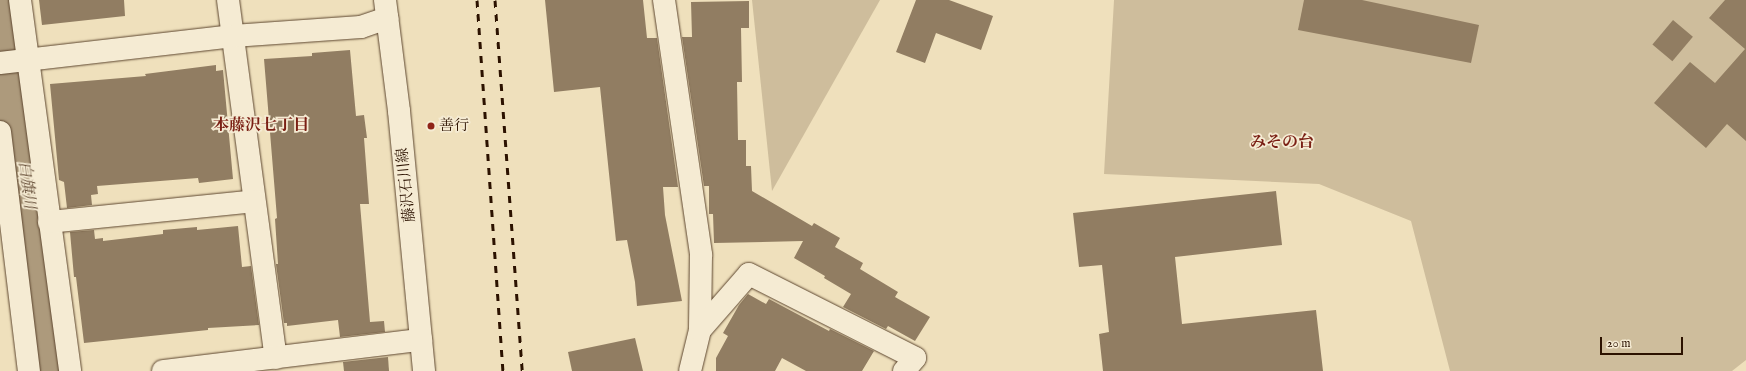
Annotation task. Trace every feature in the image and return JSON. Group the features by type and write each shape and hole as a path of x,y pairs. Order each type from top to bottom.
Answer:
{"street":[{"path":"20,0 25,60 70,371"},
{"path":"228,0 276,358"},
{"path":"664,0 701,255 700,330 690,371"},
{"path":"0,63 233,36 361,27 386,9"},
{"name":"藤沢石川線","path":"386,9 399,111 424,371"},
{"path":"0,132 29,371"},
{"path":"49,222 254,202"},
{"path":"700,330 749,274 914,358 904,371"},
{"path":"163,371 421,340"}],"shaded area":[{"path":"752,0 880,0 772,191"},
{"path":"1114,0 1746,0 1746,360 1732,371 1450,371 1411,221 1319,184 1104,174"}],"building":[{"path":"39,0 124,0 125,16 42,25"},
{"path":"545,0 643,0 647,38 657,38 678,187 663,187 665,215 682,301 637,306 635,282 627,240 616,241 600,87 554,92"},
{"path":"916,0 949,0 993,16 981,50 936,33 925,63 896,52"},
{"path":"1304,0 1362,0 1479,25 1471,63 1298,30"},
{"path":"1725,0 1746,0 1746,141 1727,124 1706,148 1654,103 1690,62 1715,83 1745,49 1709,18"},
{"path":"749,1 749,28 741,28 742,82 737,82 738,140 746,140 746,166 751,166 752,191 812,226 814,223 840,238 835,247 863,263 860,269 898,292 895,297 930,317 915,341 888,326 886,329 843,307 851,294 824,278 825,276 794,258 803,241 714,243 713,214 709,214 709,186 704,186 682,37 692,37 691,2"},
{"path":"1673,20 1693,37 1672,61 1652,45"},
{"path":"350,50 356,116 364,115 367,138 364,138 369,204 360,204 370,322 384,321 385,332 340,337 338,320 287,326 287,323 284,323 276,264 278,264 275,219 277,218 264,59 312,56 312,53"},
{"path":"216,65 216,71 223,70 233,179 199,183 198,178 97,186 98,194 91,195 92,205 67,208 64,182 59,180 50,84 146,76 145,74"},
{"path":"1276,191 1282,245 1175,257 1182,324 1316,310 1323,371 1103,371 1099,334 1109,332 1102,265 1079,267 1073,213"},
{"path":"238,226 242,267 251,266 259,325 208,328 208,330 84,343 76,277 74,277 70,232 94,230 95,239 103,238 103,241 163,234 163,230 197,227 197,230"},
{"path":"748,294 766,304 769,299 829,331 830,329 874,351 862,371 806,371 782,358 775,371 716,371 716,358 728,336 723,333 739,305"},
{"path":"635,338 643,371 572,371 568,352"},
{"path":"388,357 389,371 344,371 343,362"}],"waterway":[{"name":"白旗川","path":"2,0 50,371"}],"railway":[{"path":"477,0 503,371"},
{"path":"495,0 522,371"}],"place":[{"name":"善行","path":"431,126"}],"district":[{"name":"本藤沢七丁目","path":"261,126"},
{"name":"みその台","path":"1282,143"}]}
